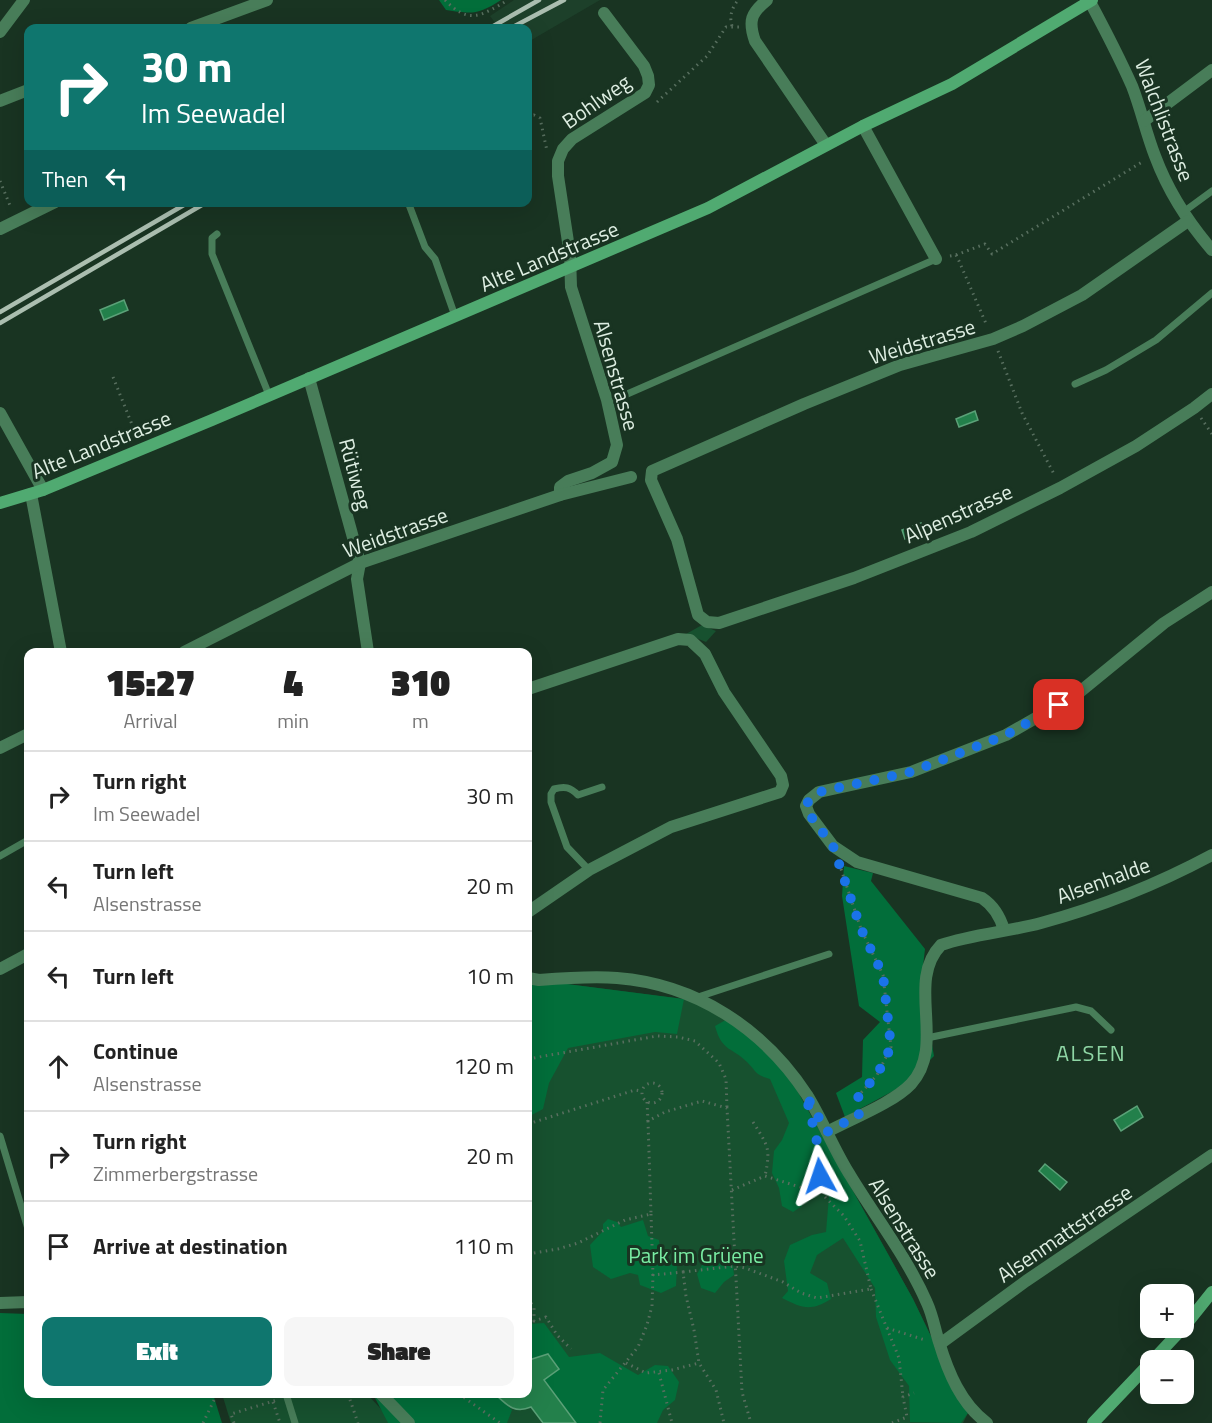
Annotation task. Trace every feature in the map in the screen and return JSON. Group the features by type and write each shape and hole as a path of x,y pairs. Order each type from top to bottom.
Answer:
{"main road":[{"name":"Alte Landstrasse","path":"0,503 43,490 212,420 708,208 863,126 952,84 1090,0"},
{"path":"1194,1314 1212,1292"},
{"path":"1163,1350 1173,1338"},
{"path":"1093,1423 1140,1374"}],"street":[{"path":"0,32 24,0"},
{"path":"202,24 267,0"},
{"path":"768,0 753,15 750,28 754,41 826,145"},
{"name":"Walchlistrasse","path":"1090,0 1119,56 1162,173 1185,217 1212,250"},
{"name":"Bohlweg","path":"570,268 558,160 563,149 572,139 637,99 645,93 649,85 644,66 604,13"},
{"path":"1144,121 1212,70"},
{"path":"0,101 24,92"},
{"path":"863,126 936,259"},
{"path":"0,230 45,207"},
{"name":"Weidstrasse","path":"702,619 696,609 677,539 651,480 652,471 804,404 900,365 993,339 1052,311 1082,295 1185,217"},
{"name":"Alsenstrasse","path":"560,495 560,487 568,481 592,473 612,462 617,445 607,400 571,287 570,268"},
{"name":"Rütiweg","path":"309,378 360,563 357,579 367,648"},
{"name":"Alpenstrasse","path":"702,619 712,623 725,622 854,578 971,532 1060,488 1136,446 1212,394"},
{"path":"0,413 43,490"},
{"name":"Weidstrasse","path":"192,648 360,563 560,495 631,477"},
{"path":"31,494 60,648"},
{"path":"827,1132 894,1098 910,1084 920,1070 927,1038 926,972 932,954 941,945 1004,930 995,909 982,898 857,862 833,846 809,814 806,806 809,800 819,792 911,772 1006,735 1076,695 1164,623 1212,592"},
{"path":"532,687 678,639 690,640 705,654 724,692 781,776 783,785 780,792 671,827 589,870 532,909"},
{"path":"0,748 24,736"},
{"name":"Alsenhalde","path":"1004,930 1038,924 1094,908 1146,887 1212,855"},
{"path":"0,969 24,956"},
{"name":"Alsenstrasse","path":"532,979 617,978 658,985 698,998 737,1020 780,1059 806,1095 848,1173 904,1256 929,1306 939,1344 951,1374 963,1398 974,1413 987,1423"},
{"name":"Alsenmattstrasse","path":"939,1344 1026,1281 1212,1155"},
{"path":"0,1302 24,1302"},
{"path":"385,1398 409,1423"}],"lane":[{"path":"1185,217 1212,191"},
{"path":"410,207 425,248 435,259 455,316"},
{"path":"217,234 212,238 213,254 269,394"},
{"path":"607,400 625,395 936,259"},
{"path":"1075,384 1106,370 1156,340 1212,293"},
{"path":"589,870 567,847 551,802 551,794 554,789 562,786 571,788 578,795 602,787"},
{"path":"0,856 24,842"},
{"path":"698,998 829,954"},
{"path":"927,1038 1076,1007 1091,1011 1111,1030"},
{"path":"0,1136 24,1216"},
{"path":"287,1398 295,1423"}],"path":[{"path":"445,0 457,12 468,17 484,14 508,0"},
{"path":"732,26 730,19 733,6 738,0"},
{"path":"651,108 707,56 726,27 750,28"},
{"path":"936,259 956,255 985,244 992,254 1147,159"},
{"path":"0,182 16,221"},
{"path":"956,255 1022,413 1060,488"},
{"path":"113,377 137,437"},
{"path":"1194,408 1212,434"},
{"path":"833,846 861,929 883,975 891,1047 877,1075 859,1095 856,1104 859,1115"},
{"path":"532,1058 657,1036 695,1041 719,1063 726,1079 742,1392 751,1423"},
{"path":"532,1123 641,1090 648,1083 655,1083 660,1087 662,1094 660,1100 654,1103 647,1102 642,1097 641,1090"},
{"path":"648,1121 665,1112 702,1101 727,1108"},
{"path":"600,1423 603,1390 638,1347 652,1306 647,1102"},
{"path":"753,1122 767,1144 769,1156 765,1176"},
{"path":"817,1142 822,1194"},
{"path":"732,1190 765,1176 822,1194 844,1216 860,1241 871,1289 898,1358 907,1417 892,1423"},
{"path":"532,1253 568,1246 625,1220 651,1214"},
{"path":"653,1275 735,1266 783,1282 801,1293 817,1298 871,1289"},
{"path":"683,1272 699,1364 716,1390 724,1423"},
{"path":"532,1305 534,1321 546,1317 557,1335 572,1349"},
{"path":"887,1328 939,1344"},
{"path":"626,1363 646,1373 699,1364"},
{"path":"659,1372 672,1423"},
{"path":"903,1397 914,1393"},
{"path":"204,1423 215,1398"},
{"path":"234,1423 231,1414 280,1398"},
{"path":"349,1398 358,1423"},
{"path":"465,1398 500,1423"},
{"path":"273,1402 280,1423"}],"shaded area":[{"path":"439,0 501,0 480,11 469,13 446,10"},
{"path":"514,0 600,0 532,40 532,24 496,24 490,16"},
{"path":"124,300 128,310 104,320 100,310"},
{"path":"975,411 978,420 959,427 956,419"},
{"path":"921,523 924,532 905,539 902,530"},
{"path":"844,866 873,873 871,881 925,949 921,984 934,1056 906,1084 845,1117 836,1093 862,1077 863,1040 880,1022 859,1006 842,896"},
{"path":"532,980 684,999 677,1034 655,1032 568,1048 549,1083 543,1109 532,1115"},
{"path":"731,1017 779,1058 913,1299 968,1413 961,1423 910,1422 909,1386 890,1360 876,1317 875,1288 843,1238 817,1255 810,1273 827,1283 831,1299 817,1306 806,1307 782,1298 788,1291 784,1261 790,1245 812,1235 826,1232 829,1196 815,1185 801,1193 802,1206 793,1212 782,1206 779,1188 772,1173 774,1151 782,1140 789,1123 770,1079 759,1074 721,1040 715,1026"},
{"path":"1137,1106 1143,1117 1121,1131 1114,1120"},
{"path":"1045,1164 1067,1182 1060,1190 1039,1171"},
{"path":"608,1219 617,1222 621,1227 643,1220 648,1236 659,1240 661,1263 675,1262 676,1286 661,1293 640,1285 638,1275 630,1273 611,1279 593,1267 590,1245 603,1231 603,1224"},
{"path":"718,1249 732,1258 734,1275 715,1293 701,1288 697,1274 707,1256"},
{"path":"0,1313 24,1314 24,1398 214,1398 222,1423 0,1423"},
{"path":"544,1323 569,1357 600,1353 638,1375 655,1365 668,1366 679,1382 675,1400 663,1410 657,1423 576,1423 544,1380 559,1368 548,1354 532,1359 532,1324"},
{"path":"548,1354 559,1369 544,1380 576,1423 543,1423 531,1407 515,1409 499,1398 532,1398 532,1359"},
{"path":"375,1398 499,1398 512,1410 507,1423 388,1423"}],"green space":[{"path":"702,625 716,631 706,642 686,634"},
{"name":"Park im Grüene","path":"532,980 714,1003 779,1058 913,1299 968,1413 963,1423 429,1423 514,1398 532,1398"},
{"path":"223,1398 371,1398 394,1423 231,1423"}],"railway":[{"path":"497,24 539,0"},
{"path":"519,24 564,0"},
{"path":"0,312 180,207"},
{"path":"0,323 198,207"}],"district":[{"name":"ALSEN","path":"1091,1053"}],"route":[{"path":"820,1176 817,1142 806,1095 827,1132 859,1115 856,1104 859,1095 877,1075 891,1047 883,975 861,929 833,846 809,814 806,806 809,800 819,792 911,772 1006,735 1059,705"}]}
